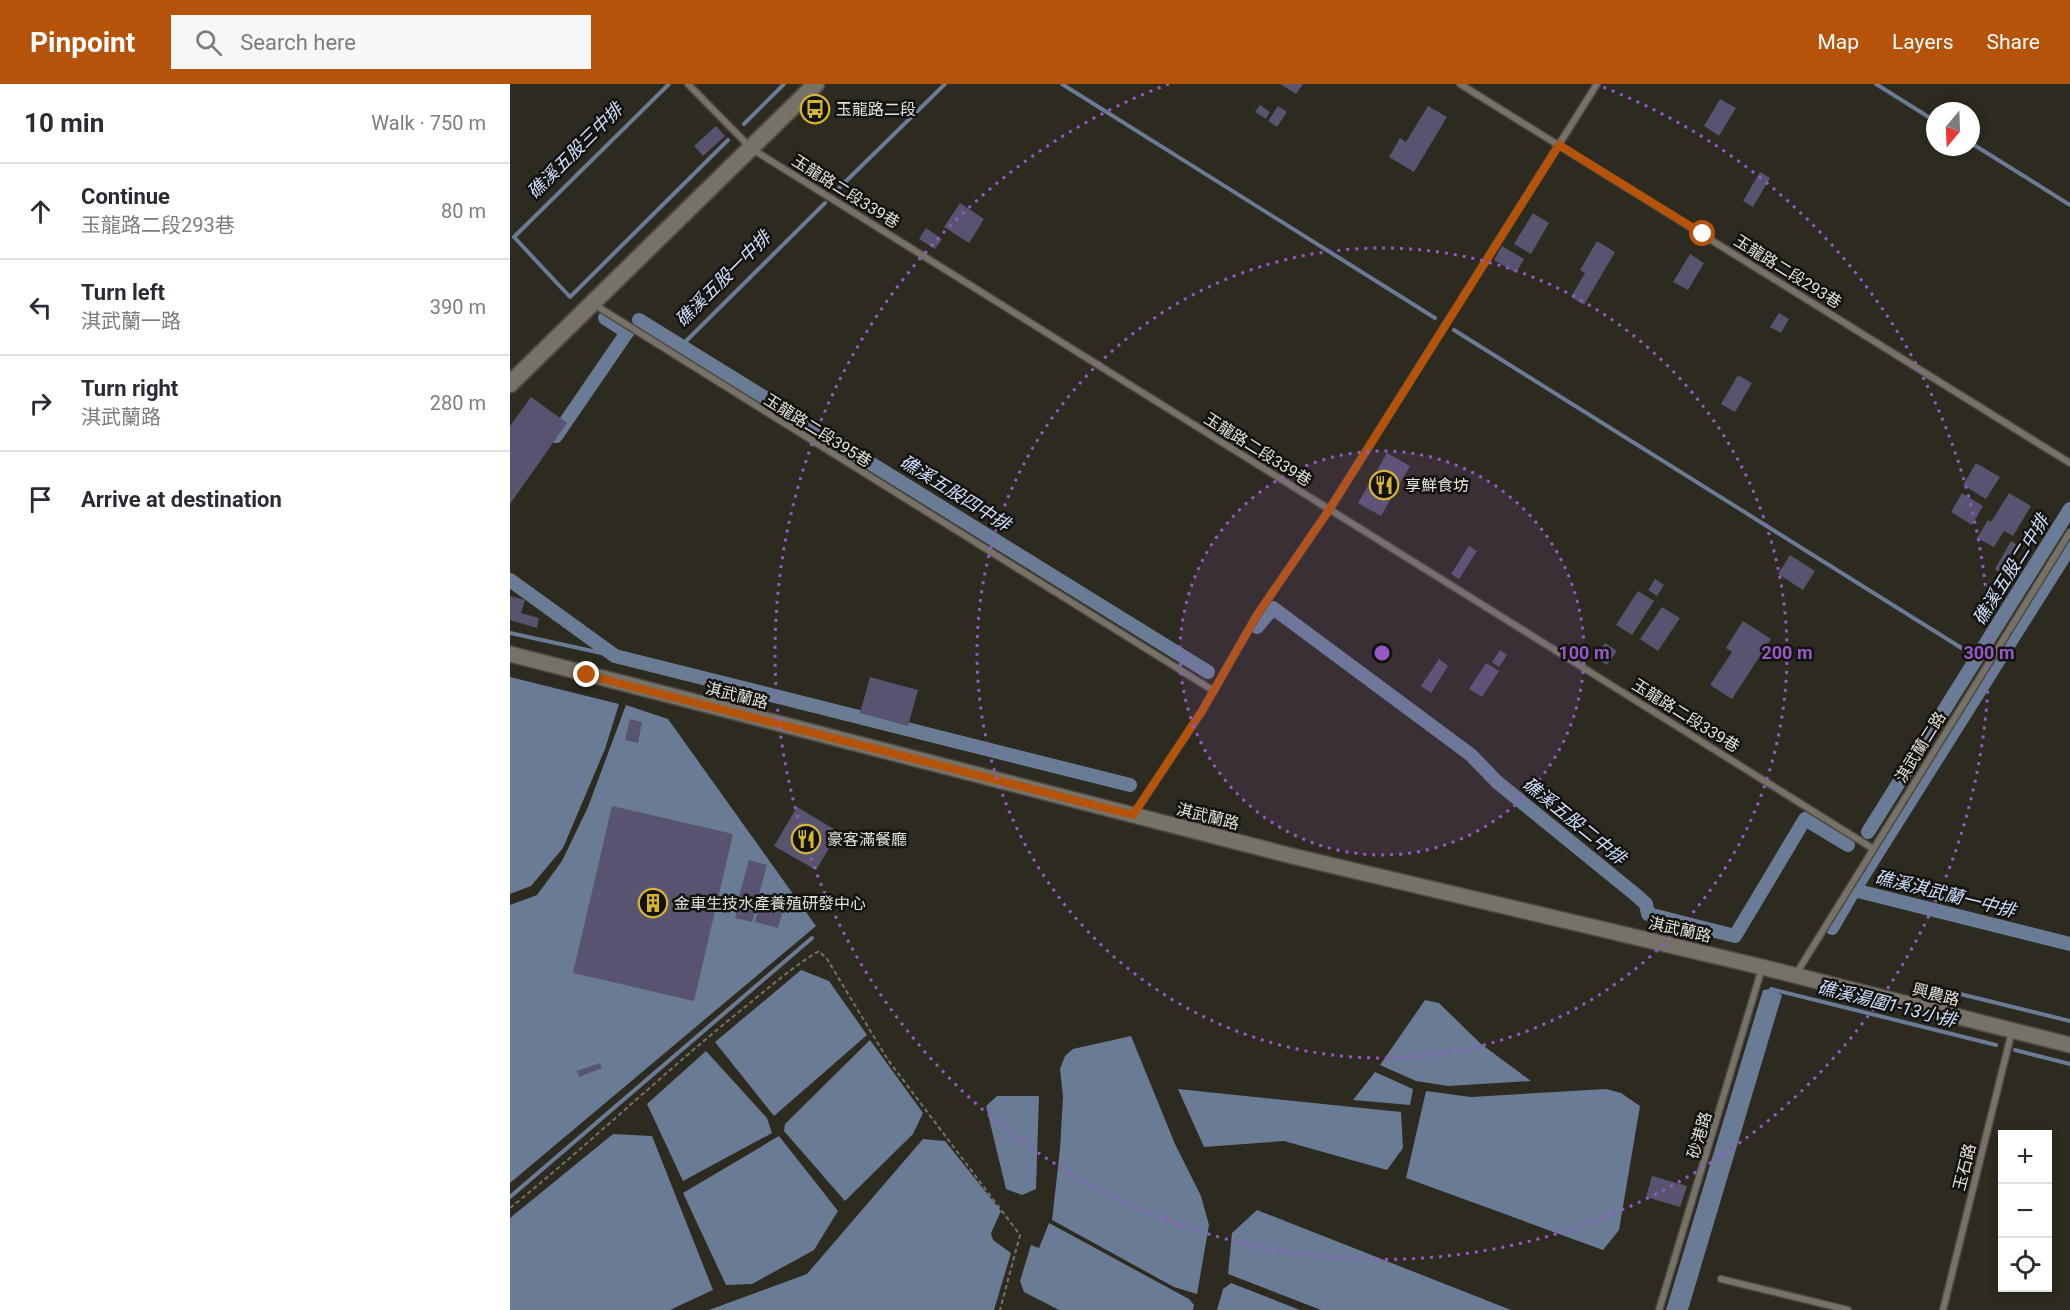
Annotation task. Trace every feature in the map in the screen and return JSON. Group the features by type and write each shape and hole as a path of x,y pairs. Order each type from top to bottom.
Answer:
{"main road":[{"path":"510,384 816,84"}],"street":[{"name":"淇武蘭路","path":"510,654 1292,856 1762,967 1794,977"},
{"name":"興農路","path":"1794,977 2070,1045"}],"lane":[{"name":"玉龍路二段339巷","path":"688,84 752,149 1872,848"},
{"name":"玉龍路二段293巷","path":"1460,84 2070,463"},
{"path":"1133,815 1214,691 1257,615 1329,510 1597,84"},
{"name":"玉龍路二段395巷","path":"592,303 820,448 1214,691"},
{"name":"淇武蘭二路","path":"1794,977 2070,532"},
{"name":"砂港路","path":"1659,1310 1762,967"},
{"name":"玉石路","path":"1943,1310 2012,1031"},
{"path":"1721,1279 1848,1310"}],"path":[{"path":"510,1208 589,1143 718,1029 801,962 819,951 827,959 888,1060 1020,1235 1000,1310"}],"water":[{"path":"510,677 619,704 605,749 563,848 531,886 510,894"},
{"path":"626,705 668,719 816,926 510,1183 510,905 537,895 562,861 588,807"},
{"path":"801,970 829,981 867,1035 774,1116 715,1042"},
{"path":"1771,989 1782,995 1688,1310 1666,1310 1763,990"},
{"path":"1425,1000 1439,1003 1481,1044 1531,1081 1448,1086 1416,1081 1380,1065"},
{"path":"1131,1036 1175,1144 1201,1196 1209,1225 1197,1294 1174,1287 1052,1220 1063,1097 1060,1069 1065,1056 1073,1049"},
{"path":"870,1040 923,1113 913,1134 845,1201 784,1131 785,1124"},
{"path":"706,1051 767,1118 772,1133 683,1181 647,1104"},
{"path":"1375,1072 1413,1089 1410,1105 1353,1100"},
{"path":"1178,1089 1401,1112 1403,1148 1387,1170 1284,1141 1204,1147"},
{"path":"1606,1089 1621,1093 1640,1106 1619,1230 1603,1250 1406,1178 1426,1091 1471,1097"},
{"path":"997,1096 1039,1096 1036,1189 1022,1195 1006,1189 986,1106"},
{"path":"613,1134 652,1136 713,1290 670,1310 510,1310 510,1218"},
{"path":"779,1136 838,1211 814,1250 752,1284 726,1285 683,1193"},
{"path":"923,1139 945,1141 1001,1211 991,1233 993,1240 1011,1253 994,1310 709,1310 807,1274"},
{"path":"1257,1210 1511,1310 1321,1310 1228,1274 1232,1233"},
{"path":"1049,1223 1189,1299 1194,1305 1193,1310 1059,1310 1024,1292 1020,1281 1031,1245 1039,1248"},
{"path":"1231,1283 1300,1310 1217,1310 1223,1289"}],"building":[{"path":"1280,84 1303,84 1296,94"},
{"path":"1720,99 1736,108 1719,136 1704,126"},
{"path":"1260,105 1270,112 1266,119 1255,112"},
{"path":"1278,106 1287,112 1277,127 1268,121"},
{"path":"1428,106 1447,117 1414,172 1389,157 1400,138 1406,142"},
{"path":"716,126 725,136 703,156 694,146"},
{"path":"1760,172 1770,178 1753,207 1743,201"},
{"path":"960,203 984,219 969,243 944,227"},
{"path":"1533,213 1549,223 1531,254 1514,244"},
{"path":"926,228 942,239 935,249 919,239"},
{"path":"1597,241 1615,252 1584,305 1571,297 1585,273 1580,270"},
{"path":"1502,246 1524,259 1516,273 1494,260"},
{"path":"1690,254 1704,263 1688,290 1673,282"},
{"path":"1779,313 1789,319 1781,333 1770,327"},
{"path":"1738,375 1752,383 1735,412 1721,404"},
{"path":"531,397 567,423 510,504 510,426"},
{"name":"享鮮食坊","path":"1387,453 1410,466 1381,516 1358,503"},
{"path":"1976,463 2000,477 1986,499 1963,485"},
{"path":"1962,493 1983,506 1972,525 1951,512"},
{"path":"2009,493 2031,506 2013,536 2004,531 1994,547 1977,538 1988,520 1991,522"},
{"path":"2011,541 2021,547 2004,575 1995,569"},
{"path":"1469,546 1477,551 1459,579 1451,574"},
{"path":"1790,555 1815,571 1803,590 1778,574"},
{"path":"1655,579 1664,585 1657,596 1648,590"},
{"path":"1638,591 1654,601 1632,635 1616,625"},
{"path":"510,596 525,600 521,613 539,618 537,628 510,620"},
{"path":"1662,607 1680,618 1658,651 1640,639"},
{"path":"1743,621 1771,639 1732,699 1710,685 1732,652 1726,648"},
{"path":"1605,643 1617,651 1607,665 1595,657"},
{"path":"1500,650 1507,655 1499,667 1492,662"},
{"path":"1439,659 1448,666 1431,693 1421,686"},
{"path":"1486,663 1499,671 1482,697 1469,689"},
{"path":"870,677 918,690 908,726 860,713"},
{"path":"630,719 642,722 638,743 625,740"},
{"name":"金車生技水產養殖研發中心","path":"612,806 733,834 694,1001 573,973"},
{"name":"豪客滿餐廳","path":"797,807 839,832 816,870 774,846"},
{"path":"749,860 767,865 756,905 738,900"},
{"path":"760,904 783,910 778,928 755,922"},
{"path":"738,908 755,912 752,922 735,918"},
{"path":"600,1063 602,1068 579,1077 577,1071"},
{"path":"1652,1176 1687,1186 1680,1207 1646,1197"}],"waterway":[{"name":"礁溪五股三中排","path":"669,84 514,237 570,297 728,140"},
{"path":"744,124 784,84"},
{"name":"礁溪五股一中排","path":"837,190 945,84"},
{"path":"1062,84 1435,318"},
{"path":"1876,84 1926,115"},
{"path":"1980,149 2070,205"},
{"name":"礁溪五股一中排","path":"682,345 825,203"},
{"name":"礁溪五股三中排","path":"605,318 627,332"},
{"name":"礁溪五股四中排","path":"639,320 1208,672"},
{"path":"1454,330 1979,659"},
{"name":"礁溪五股一中排","path":"556,436 628,331"},
{"name":"礁溪五股二中排","path":"1868,832 2070,509"},
{"path":"1854,890 2070,547"},
{"path":"510,580 615,656 1130,785"},
{"name":"礁溪五股二中排","path":"1257,627 1273,608 1471,755 1497,782 1636,895 1646,904 1648,914 1735,936 1805,819 1848,845"},
{"path":"510,633 615,656"},
{"name":"礁溪淇武蘭一中排","path":"1832,928 1854,890 2070,944"},
{"path":"510,1197 812,938"},
{"name":"礁溪湯圍1-13小排","path":"1771,989 1996,1045"},
{"path":"1952,992 2070,1021"},
{"name":"礁溪湯圍1-13小排","path":"2015,1050 2070,1064"}],"place":[{"name":"玉龍路二段","path":"815,109"},
{"name":"享鮮食坊","path":"1384,485"},
{"name":"豪客滿餐廳","path":"806,839"},
{"name":"金車生技水產養殖研發中心","path":"653,903"}],"route":[{"path":"587,675 1133,815 1154,787 1202,711 1257,615 1329,510 1559,145 1703,234"}]}
